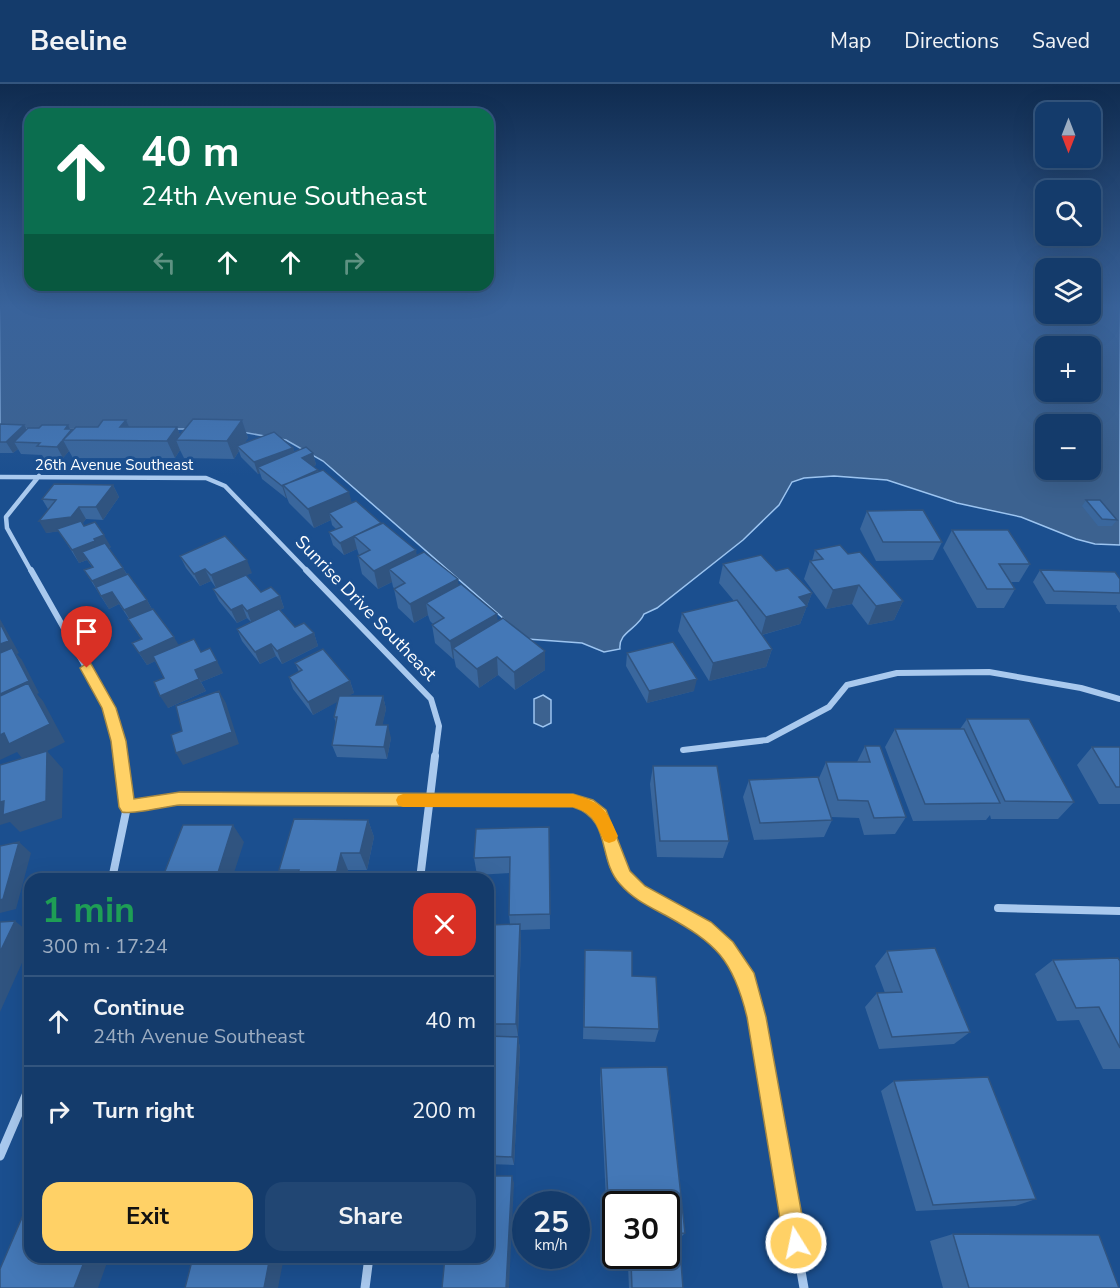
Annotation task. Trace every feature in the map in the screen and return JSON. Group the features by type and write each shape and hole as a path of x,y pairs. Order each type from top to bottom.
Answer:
{"street":[{"path":"39,476 6,517 7,528 109,708 118,741 127,807 113,873"},
{"name":"26th Avenue Southeast","path":"0,477 192,477 206,478 225,486"},
{"name":"Sunrise Drive Southeast","path":"225,486 431,699 439,726 421,873"},
{"path":"683,750 767,740 829,707 847,685 897,673 990,672 1081,688 1120,699"},
{"path":"127,807 152,801 180,799 573,800 588,805 601,814 623,876 646,896 705,928 727,948 747,980 757,1017 804,1288"},
{"path":"998,908 1120,911"},
{"path":"0,1156 24,1100"},
{"path":"365,1288 368,1263"}],"water":[{"path":"0,363 1035,363 1035,402 1101,402 1101,363 1120,363 1120,545 1095,544 1076,539 1021,517 957,503 887,480 834,476 804,478 792,482 779,505 743,540 657,608 644,614 622,638 620,649 604,652 582,643 527,639 323,461 286,440 226,429 0,429"},
{"path":"543,695 551,700 551,723 543,727 534,723 534,699"}],"building":[{"path":"193,419 242,420 227,441 176,440"},
{"path":"103,420 126,420 120,427 177,427 167,441 63,440 76,427 98,427"},
{"path":"0,424 24,425 6,442 0,442"},
{"path":"42,425 68,425 65,429 72,429 57,447 37,446 40,443 14,442 28,428 39,428"},
{"path":"274,432 293,448 254,462 237,446"},
{"path":"306,447 313,453 302,458 318,470 282,486 258,467"},
{"path":"323,470 349,492 308,509 283,485"},
{"path":"54,484 113,485 96,507 79,507 71,517 39,521 56,500 42,499"},
{"path":"1086,500 1100,500 1117,520 1102,519"},
{"path":"356,501 381,523 340,543 329,532 342,527 329,513"},
{"path":"923,510 942,542 883,542 867,511"},
{"path":"81,521 84,526 95,522 104,535 72,550 57,529"},
{"path":"383,523 416,550 374,571 358,556 370,550 354,536"},
{"path":"952,530 1008,530 1030,564 999,564 1015,589 987,589"},
{"path":"225,536 247,560 211,575 205,569 194,574 180,556"},
{"path":"105,543 123,568 92,581 84,570 93,567 82,552"},
{"path":"840,545 848,554 860,552 903,601 876,606 859,585 833,590 810,561 823,559 815,550"},
{"path":"424,552 458,579 410,604 394,589 405,583 389,569"},
{"path":"761,555 776,571 788,568 812,593 799,597 807,606 766,617 723,564"},
{"path":"1040,570 1115,572 1120,579 1120,593 1054,591"},
{"path":"128,574 147,600 124,610 112,592 101,596 96,587"},
{"path":"246,575 261,592 271,587 280,596 247,611 242,605 231,610 213,589"},
{"path":"461,584 497,614 450,641 432,625 444,618 426,603"},
{"path":"737,600 772,649 713,663 682,613"},
{"path":"153,609 174,637 139,653 132,643 142,639 128,619"},
{"path":"279,609 295,627 304,623 314,633 277,651 271,644 255,652 237,629"},
{"path":"503,618 545,651 514,672 497,657 477,669 453,648"},
{"path":"0,623 9,641 0,644"},
{"path":"194,639 201,652 210,648 217,661 195,670 199,679 160,696 154,682 164,678 153,656"},
{"path":"673,642 697,679 649,691 627,653"},
{"path":"12,648 29,681 0,694 0,653"},
{"path":"323,649 350,681 308,702 289,677 302,670 295,663"},
{"path":"28,683 50,724 9,744 4,733 0,735 0,696"},
{"path":"219,691 232,732 176,753 171,735 182,731 176,706"},
{"path":"339,696 383,696 376,725 388,725 384,747 332,745 337,717 334,717"},
{"path":"967,719 1029,719 1074,802 1005,801"},
{"path":"895,729 964,729 1000,803 925,804"},
{"path":"865,746 880,746 906,817 874,818 868,801 838,800 826,762 870,762"},
{"path":"1092,747 1120,747 1120,787 1116,787"},
{"path":"47,751 46,801 3,815 4,801 0,802 0,765"},
{"path":"653,766 717,766 729,841 660,841"},
{"path":"818,777 832,820 760,823 749,780"},
{"path":"294,819 368,820 360,853 341,853 336,873 298,873 299,870 279,870"},
{"path":"183,825 233,825 218,873 164,873"},
{"path":"549,827 550,914 509,915 510,857 474,858 476,829"},
{"path":"19,842 3,899 0,900 0,846"},
{"path":"15,921 0,952 0,922"},
{"path":"520,924 516,1024 494,1024 494,925"},
{"path":"935,948 970,1032 892,1037 877,993 902,992 887,951"},
{"path":"585,950 632,951 632,976 656,977 659,1029 584,1027"},
{"path":"1118,958 1120,961 1120,1048 1099,1007 1076,1008 1053,960"},
{"path":"494,1036 518,1037 512,1157 494,1156"},
{"path":"667,1067 685,1233 680,1233 680,1191 608,1191 601,1068"},
{"path":"988,1077 1036,1199 933,1205 894,1081"},
{"path":"494,1176 512,1176 506,1288 442,1288 444,1263 494,1263"},
{"path":"24,1213 24,1263 84,1263 74,1288 0,1288 0,1269"},
{"path":"953,1234 1099,1235 1119,1288 969,1288"},
{"path":"681,1262 683,1288 632,1288 631,1269 680,1269"},
{"path":"191,1263 269,1263 264,1288 185,1288"}],"slow traffic":[{"path":"403,800 573,800 588,805 601,814 609,836"}],"route":[{"path":"87,668 109,708 118,741 127,807 152,801 180,799 573,800 588,805 601,814 623,876 639,892 705,928 727,948 747,980 757,1017 796,1243"}]}
